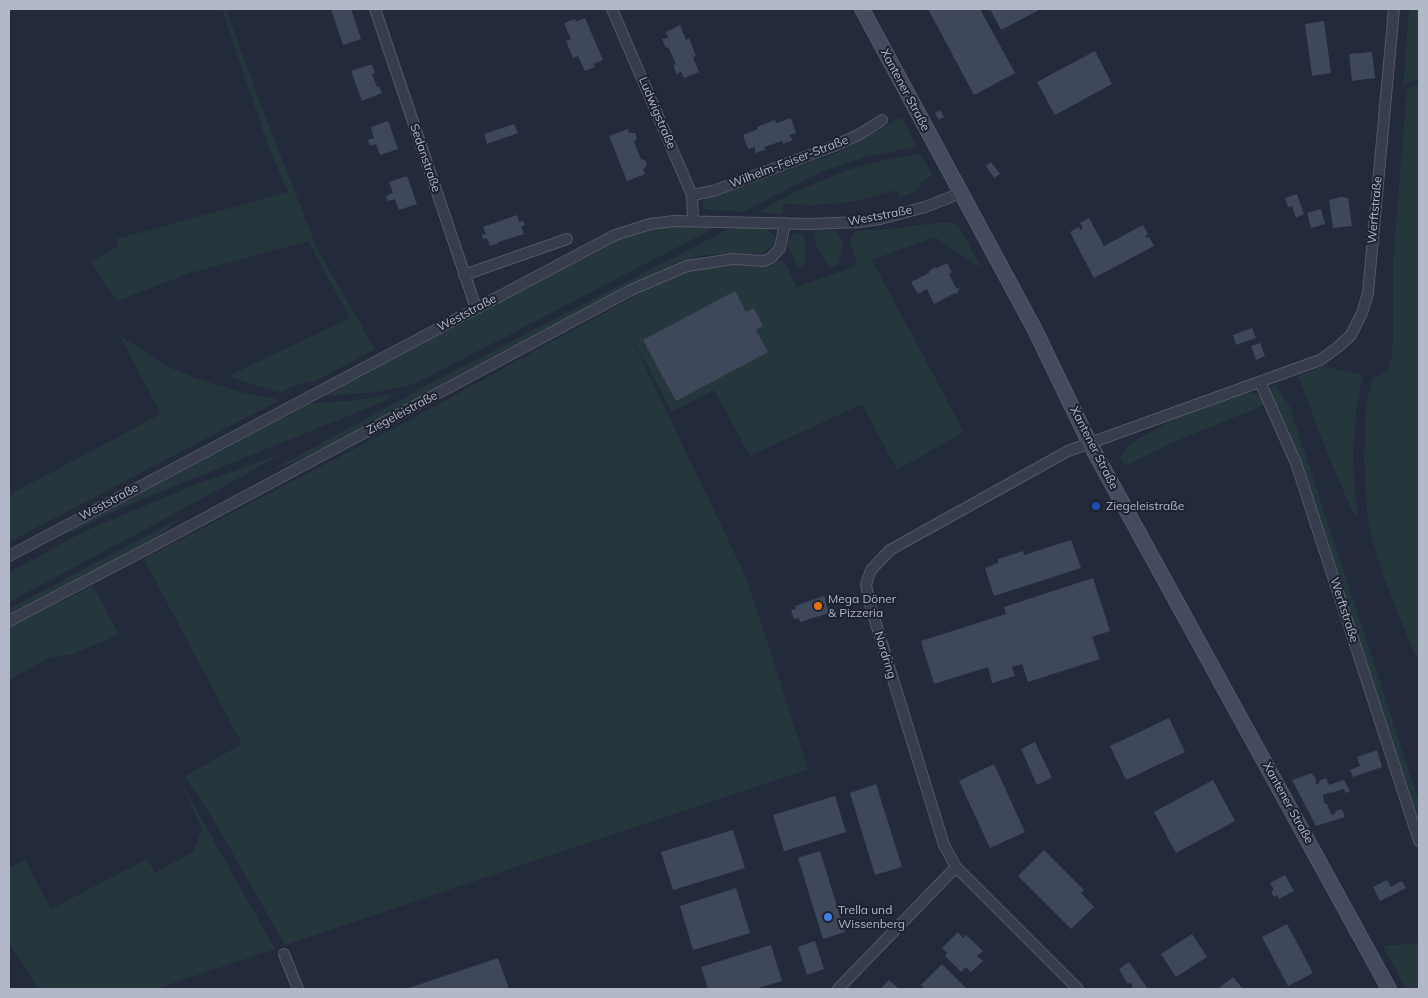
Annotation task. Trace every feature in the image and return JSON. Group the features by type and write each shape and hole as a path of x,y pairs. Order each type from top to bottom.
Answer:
{"main road":[{"name":"Xantener Straße","path":"862,9 1034,328 1090,444 1390,989"}],"street":[{"name":"Sedanstraße","path":"375,9 476,308"},
{"name":"Ludwigstraße","path":"612,9 692,195 693,220"},
{"name":"Werftstraße","path":"1090,444 1320,360 1351,335 1362,313 1368,292 1394,9"},
{"name":"Wilhelm-Feiser-Straße","path":"692,195 713,191 834,146 860,134 882,120"},
{"name":"Weststraße","path":"9,556 615,235 650,224 693,220 833,224 880,219 925,207 961,192"},
{"name":"Ziegeleistraße","path":"9,621 158,544 631,290 687,266 733,259 764,261 771,258 780,248 785,223"},
{"path":"464,275 567,239"},
{"name":"Werftstraße","path":"1260,382 1296,463 1419,841"},
{"name":"Nordring","path":"1078,989 956,867 944,845 869,601 866,584 871,570 890,550 1068,452 1090,444"},
{"path":"838,989 956,867"},
{"path":"284,954 298,989"}],"shaded area":[{"path":"222,9 226,9 317,249 375,349 316,381 298,384 281,392 228,376 350,318 309,241 190,273 117,301 90,262 119,246 116,239 288,192 268,146"},
{"path":"1409,9 1419,9 1419,80 1405,84 1403,89"},
{"path":"1414,85 1419,85 1419,667 1417,656 1414,653 1384,578 1370,532 1364,458 1366,408 1372,377 1387,371 1391,360 1393,342 1393,260 1407,90"},
{"path":"902,117 917,147 868,156 819,173 743,212 707,210 703,205 704,200 835,154"},
{"path":"921,154 932,175 923,181 918,189 900,199 897,190 843,203 783,204 782,214 758,212 797,191 845,171 880,161"},
{"path":"949,222 959,226 981,268 935,237 872,260 964,432 897,470 862,404 750,456 714,390 672,412 627,329 747,579 808,769 285,945 215,822 185,776 242,744 144,559 417,416 664,280 681,273 704,268 726,265 761,267 784,261 797,287 858,265 850,240 855,231"},
{"path":"674,227 716,227 420,381 407,386 377,392 324,396 608,245 649,230"},
{"path":"731,228 767,229 774,235 774,245 761,253 705,255 683,261 657,272 627,286 393,415 322,451 272,470 424,387"},
{"path":"819,230 836,231 842,240 843,245 838,265 829,266 818,249 813,235"},
{"path":"795,233 804,236 806,259 804,265 800,267 788,247 788,241"},
{"path":"119,335 169,367 243,393 277,399 276,402 11,541 9,538 9,495 161,414"},
{"path":"1323,366 1363,375 1357,404 1353,450 1355,495 1358,514 1354,515 1328,455 1298,376"},
{"path":"1275,384 1290,407 1419,801 1419,822 1301,462 1269,392"},
{"path":"1247,392 1258,394 1265,405 1176,441 1125,466 1120,458 1128,446 1136,440 1175,419"},
{"path":"392,394 385,401 118,509 72,533 70,530 312,403 362,400"},
{"path":"282,454 9,602 9,573 74,537 202,482"},
{"path":"184,516 152,541 9,614 9,609"},
{"path":"93,586 119,635 72,654 47,659 9,680 9,627"},
{"path":"179,779 275,949 155,989 39,989 9,943 9,868 25,859 51,909 147,859 155,873 193,852 202,829"},
{"path":"1419,943 1419,989 1406,989 1383,946"}],"building":[{"path":"331,9 351,9 361,39 343,45"},
{"path":"928,9 980,9 1015,73 974,95"},
{"path":"990,9 1041,9 1001,30"},
{"path":"585,18 603,60 594,64 595,67 585,71 578,56 573,58 566,41 571,39 564,23 575,19 576,22"},
{"path":"1324,21 1331,73 1312,76 1305,24"},
{"path":"680,25 686,40 689,38 696,56 693,57 699,72 684,78 681,71 677,75 673,65 676,64 662,39 668,38 666,32"},
{"path":"1095,51 1112,84 1055,115 1037,82"},
{"path":"1372,52 1375,78 1352,81 1349,54"},
{"path":"372,65 375,73 372,74 377,87 379,86 382,93 362,101 351,71"},
{"path":"940,110 944,117 939,120 935,113"},
{"path":"791,118 796,133 789,135 793,140 783,144 782,141 764,147 765,150 755,153 755,147 748,149 743,135 775,120 776,123"},
{"path":"388,121 398,149 380,155 376,144 370,146 368,140 374,138 371,127"},
{"path":"514,124 518,133 487,144 484,134"},
{"path":"628,129 629,133 635,133 637,138 634,142 641,159 645,160 647,165 643,169 645,174 627,181 609,136"},
{"path":"991,162 1000,174 994,178 986,166"},
{"path":"407,176 417,204 399,210 395,199 388,201 386,196 393,193 389,182"},
{"path":"1297,194 1304,214 1296,218 1292,206 1288,207 1285,198"},
{"path":"1341,197 1348,198 1352,226 1333,228 1329,200"},
{"path":"1321,209 1325,224 1311,228 1307,213"},
{"path":"517,215 519,222 523,221 525,225 521,227 524,234 490,246 487,238 483,239 482,235 486,234 483,227"},
{"path":"1089,218 1104,246 1143,225 1148,234 1145,236 1149,237 1154,246 1094,278 1070,232 1079,227 1080,230 1083,228 1080,223"},
{"path":"947,263 952,272 949,274 956,288 959,288 957,294 955,293 934,304 927,289 918,294 911,282 929,273 935,267 937,268"},
{"path":"735,291 746,312 754,308 763,326 756,330 768,352 676,401 643,340"},
{"path":"1252,328 1256,338 1236,345 1233,335"},
{"path":"1260,343 1265,356 1256,360 1251,346"},
{"path":"1071,540 1081,568 994,596 985,568 998,563 998,559 1023,551 1024,555"},
{"path":"1093,578 1110,631 1092,637 1100,659 1028,682 1022,664 1012,667 1015,676 992,683 988,667 934,684 921,641 1006,614 1004,607"},
{"path":"824,596 829,613 800,622 799,618 794,619 791,610 796,609 795,606"},
{"path":"1169,718 1185,752 1126,780 1110,746"},
{"path":"1035,742 1052,778 1037,785 1021,749"},
{"path":"1377,750 1382,767 1353,777 1350,770 1360,766 1357,757"},
{"path":"994,764 1025,832 990,848 959,781"},
{"path":"1312,773 1318,785 1320,780 1326,778 1329,785 1344,780 1350,791 1345,793 1344,789 1323,795 1323,797 1331,814 1334,815 1336,811 1342,809 1345,817 1316,826 1292,780"},
{"path":"1213,780 1235,821 1176,853 1154,812"},
{"path":"876,784 902,867 875,875 850,793"},
{"path":"835,796 846,832 784,851 773,815"},
{"path":"733,830 745,868 673,890 661,852"},
{"path":"1044,850 1084,890 1081,893 1094,907 1071,929 1018,876"},
{"path":"820,851 845,932 823,939 798,858"},
{"path":"1285,875 1294,891 1279,899 1277,895 1274,897 1271,892 1274,890 1270,883"},
{"path":"1387,880 1391,887 1402,881 1406,888 1380,901 1373,887"},
{"path":"736,888 750,933 693,950 680,906"},
{"path":"1287,924 1313,973 1288,986 1262,937"},
{"path":"958,932 963,938 966,935 983,951 977,956 983,961 971,972 966,967 961,972 945,956 947,953 942,948"},
{"path":"1192,934 1207,957 1176,977 1161,954"},
{"path":"815,941 824,969 807,975 798,947"},
{"path":"771,945 782,981 754,989 708,989 701,967"},
{"path":"498,958 509,989 406,989"},
{"path":"1129,962 1148,989 1132,989 1131,987 1133,986 1130,982 1128,984 1119,969"},
{"path":"942,964 967,989 925,989 921,985"},
{"path":"1233,977 1243,989 1218,989"},
{"path":"889,980 899,989 880,989"}],"place":[{"name":"Ziegeleistraße","path":"1096,506"},
{"name":"Mega Döner & Pizzeria","path":"818,606"},
{"name":"Trella und Wissenberg","path":"828,917"}]}
